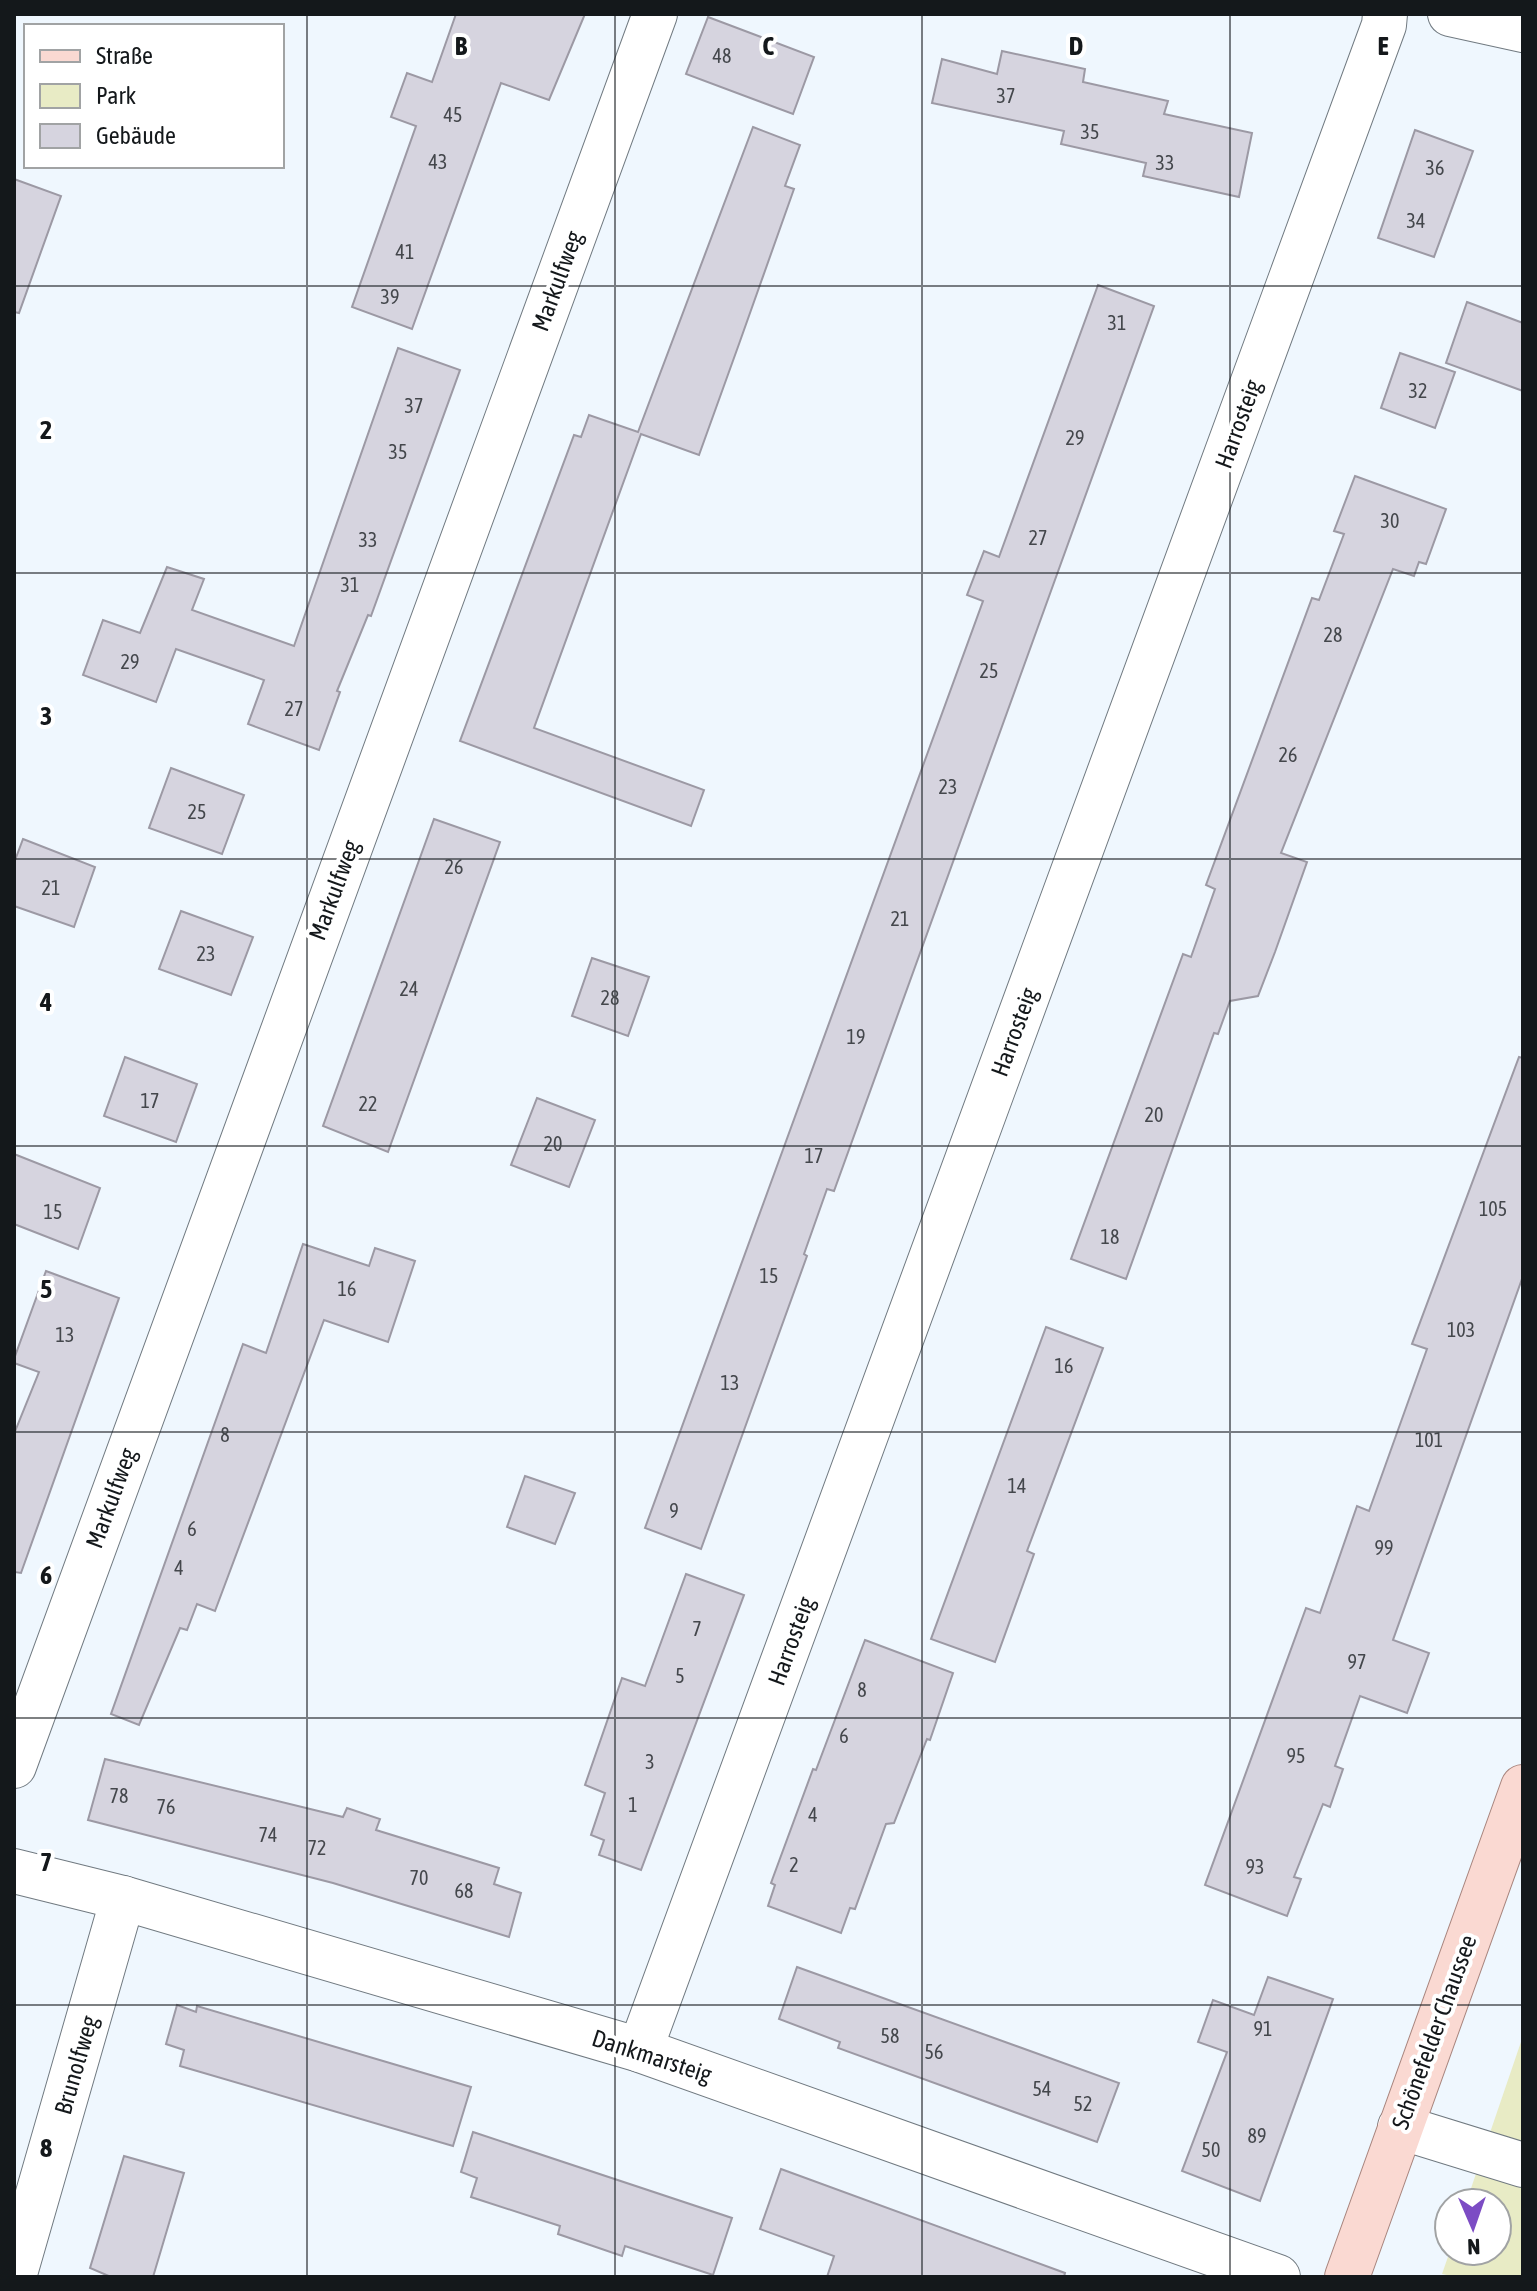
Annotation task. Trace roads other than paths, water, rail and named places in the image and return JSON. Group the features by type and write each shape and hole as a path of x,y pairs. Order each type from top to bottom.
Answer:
{"main road":[{"name":"Schönefelder Chaussee","path":"1347,2277 1523,1787"}],"street":[{"name":"Markulfweg","path":"14,1766 655,14"},
{"name":"Harrosteig","path":"640,2050 1379,40 1385,14"},
{"path":"1450,14 1523,30"},
{"name":"Dankmarsteig","path":"14,1871 123,1898 640,2050 1278,2277"},
{"name":"Brunolfweg","path":"14,2277 123,1898"},
{"path":"1400,2127 1523,2165"}]}
